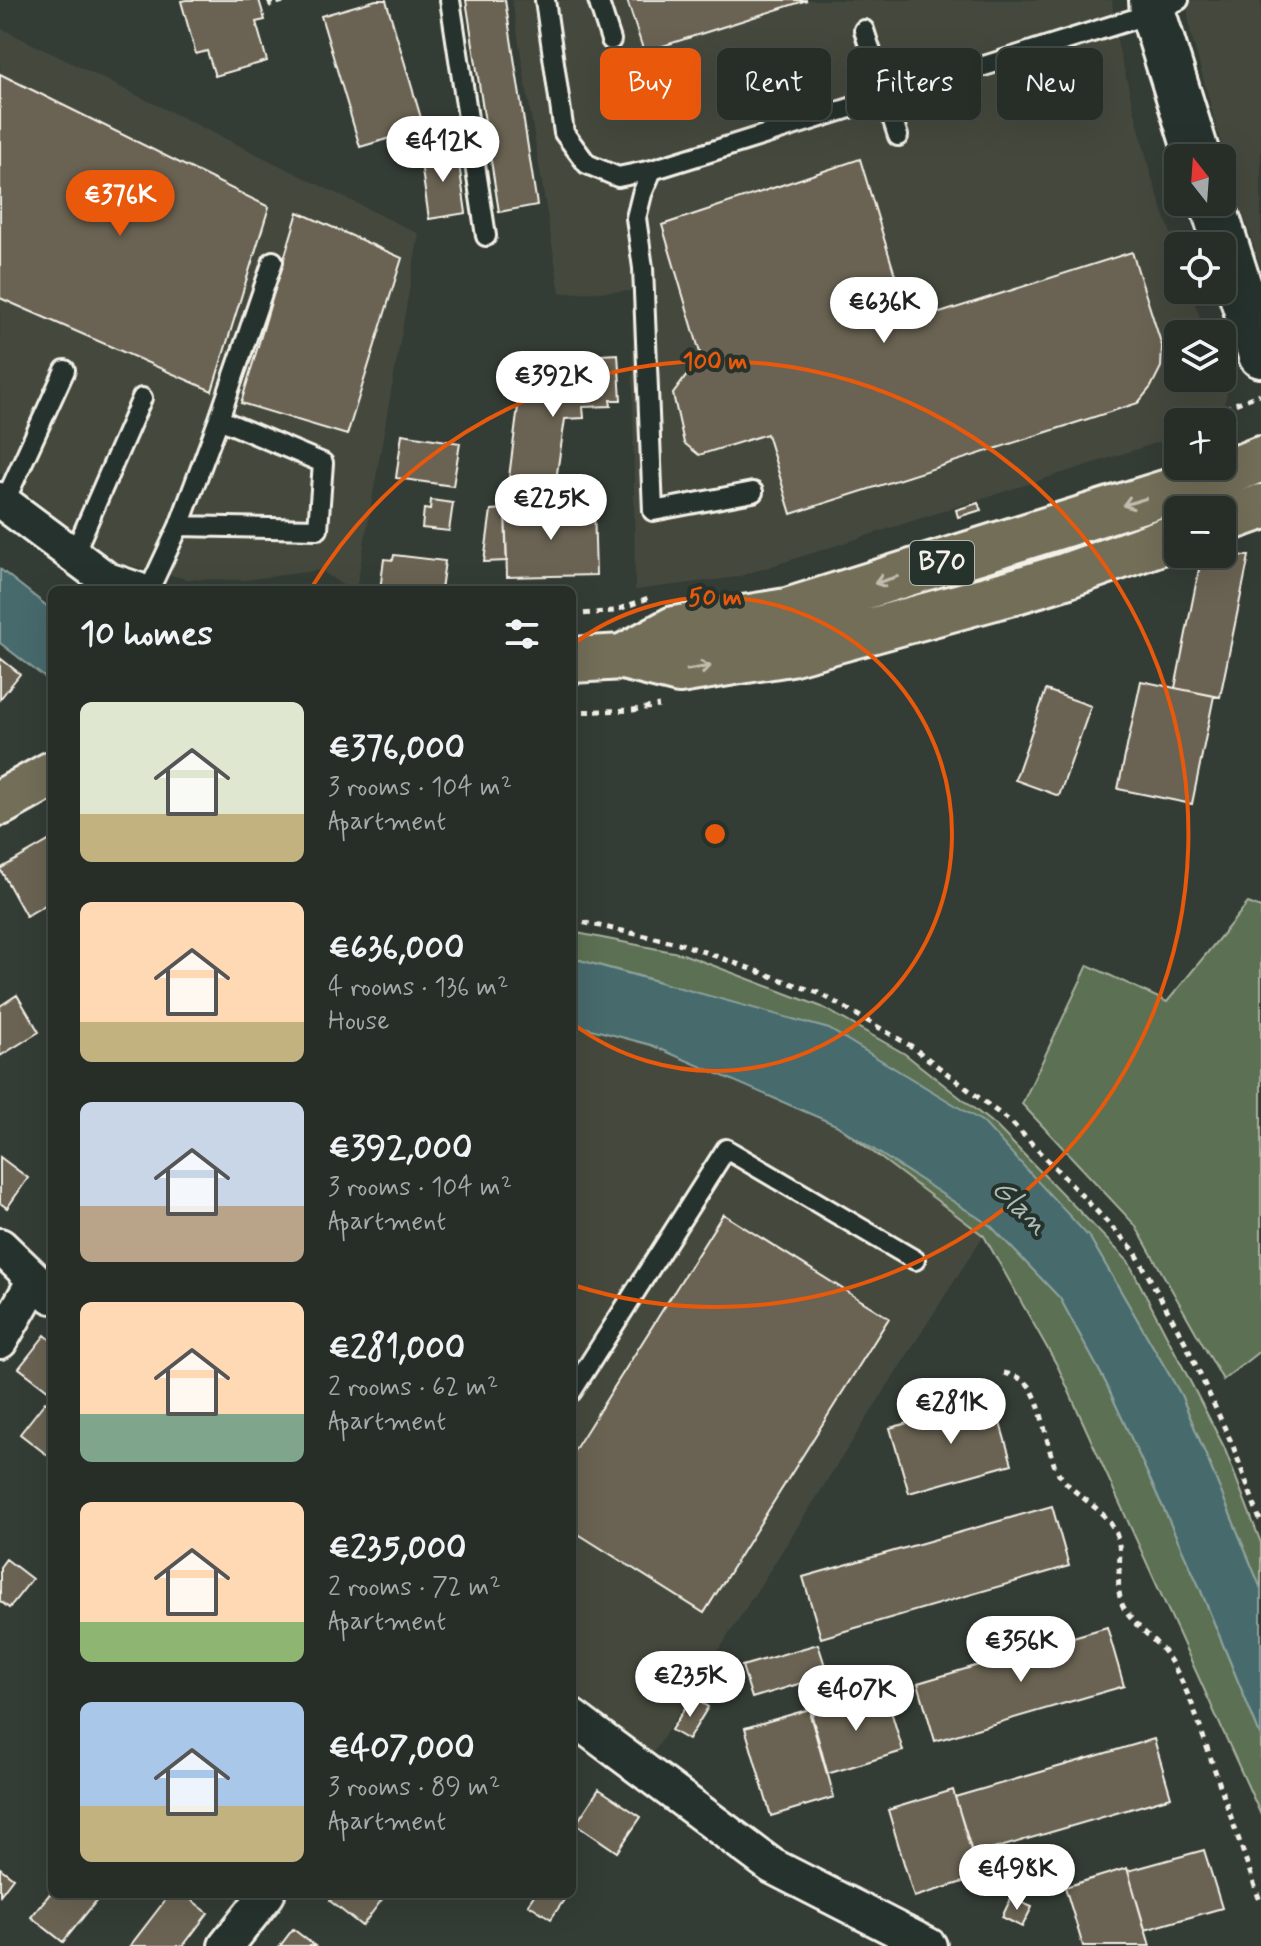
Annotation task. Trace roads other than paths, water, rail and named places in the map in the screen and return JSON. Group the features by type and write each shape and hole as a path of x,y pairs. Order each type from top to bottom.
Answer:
{"main road":[{"name":"B70","path":"623,657 674,629 787,611 1216,477 1261,459"},
{"path":"1236,516 1261,507"},
{"name":"B70","path":"576,660 623,657 679,671 790,653 1009,593 1164,541"},
{"path":"0,803 48,776"}],"street":[{"path":"1161,4 1195,144"},
{"path":"1216,216 1261,355"},
{"path":"2,502 107,580 125,586"},
{"path":"0,1246 44,1288 0,1341"},
{"path":"576,1720 772,1866 929,1946"},
{"path":"226,1946 264,1898"}],"lane":[{"path":"450,0 486,236"},
{"path":"545,0 564,133 587,164 618,177 652,170 847,108"},
{"path":"598,0 611,40"},
{"path":"981,64 1161,4"},
{"path":"864,30 870,48"},
{"path":"893,120 898,136"},
{"path":"652,170 636,218 643,268 653,511 753,492"},
{"path":"151,586 179,526 273,261"},
{"path":"2,502 65,370"},
{"path":"73,556 142,398"},
{"path":"179,526 318,529 323,463 219,419"},
{"path":"576,1385 726,1149 915,1260"}],"water":[{"path":"0,569 48,607 48,680 0,643"},
{"name":"Glan","path":"576,959 829,1029 983,1122 1090,1238 1181,1395 1261,1589 1261,1737 1199,1586 1106,1383 1060,1298 991,1226 836,1125 651,1045 576,1025"}]}
